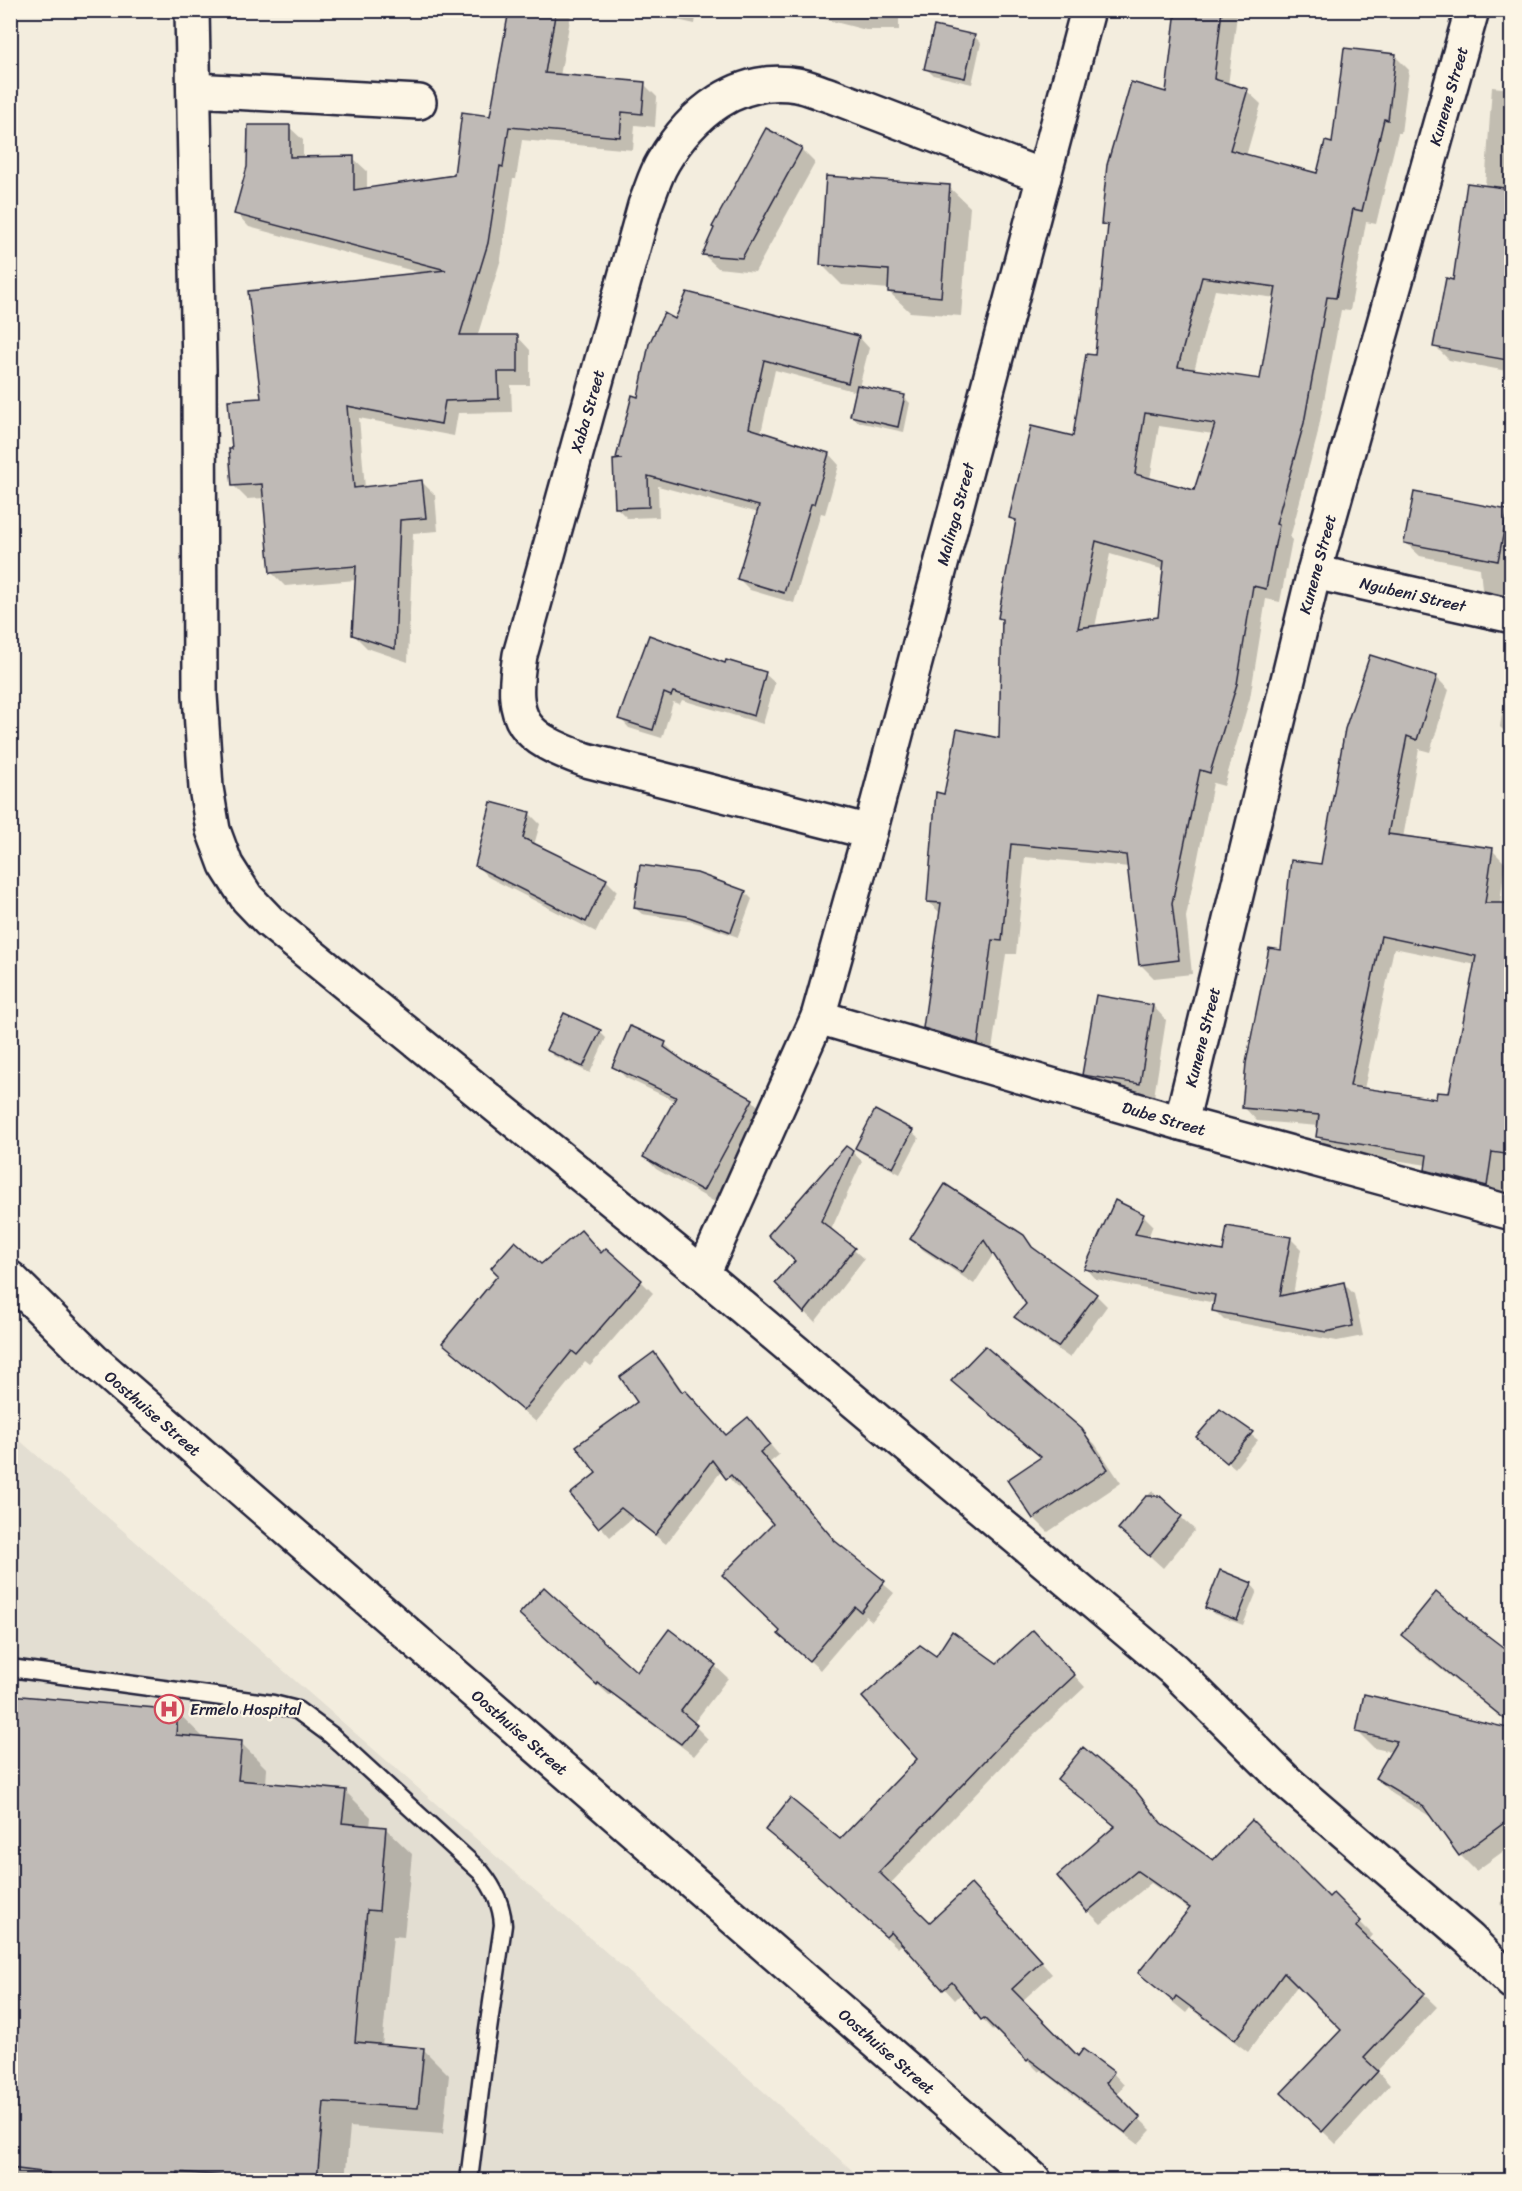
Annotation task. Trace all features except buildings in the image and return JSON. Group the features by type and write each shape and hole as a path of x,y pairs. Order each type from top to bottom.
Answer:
{"street":[{"path":"192,10 199,369 200,695 206,788 213,830 226,865 247,898 269,921 703,1274 1174,1670 1287,1782 1468,1939 1512,1982"},
{"name":"Malinga Street","path":"703,1274 818,1017 870,832 1088,10"},
{"name":"Kunene Street","path":"1181,1123 1314,572 1472,10"},
{"name":"Xaba Street","path":"870,832 586,760 558,750 537,738 523,721 516,701 515,682 519,654 645,205 662,163 689,125 716,102 736,91 769,84 797,85 832,96 1044,177"},
{"path":"194,90 419,102"},
{"name":"Ngubeni Street","path":"1314,572 1512,616"},
{"name":"Dube Street","path":"818,1017 1181,1123 1512,1213"},
{"name":"Oosthuise Street","path":"10,1278 93,1360 1034,2181"}],"lane":[{"path":"10,1668 273,1704 297,1710 331,1735 481,1872 491,1884 498,1899 503,1912 503,1925 469,2181"}],"shaded area":[{"name":"Ermelo Hospital","path":"10,1432 646,1987 863,2180 11,2180"}],"place":[{"name":"Ermelo Hospital","path":"169,1709"}]}
